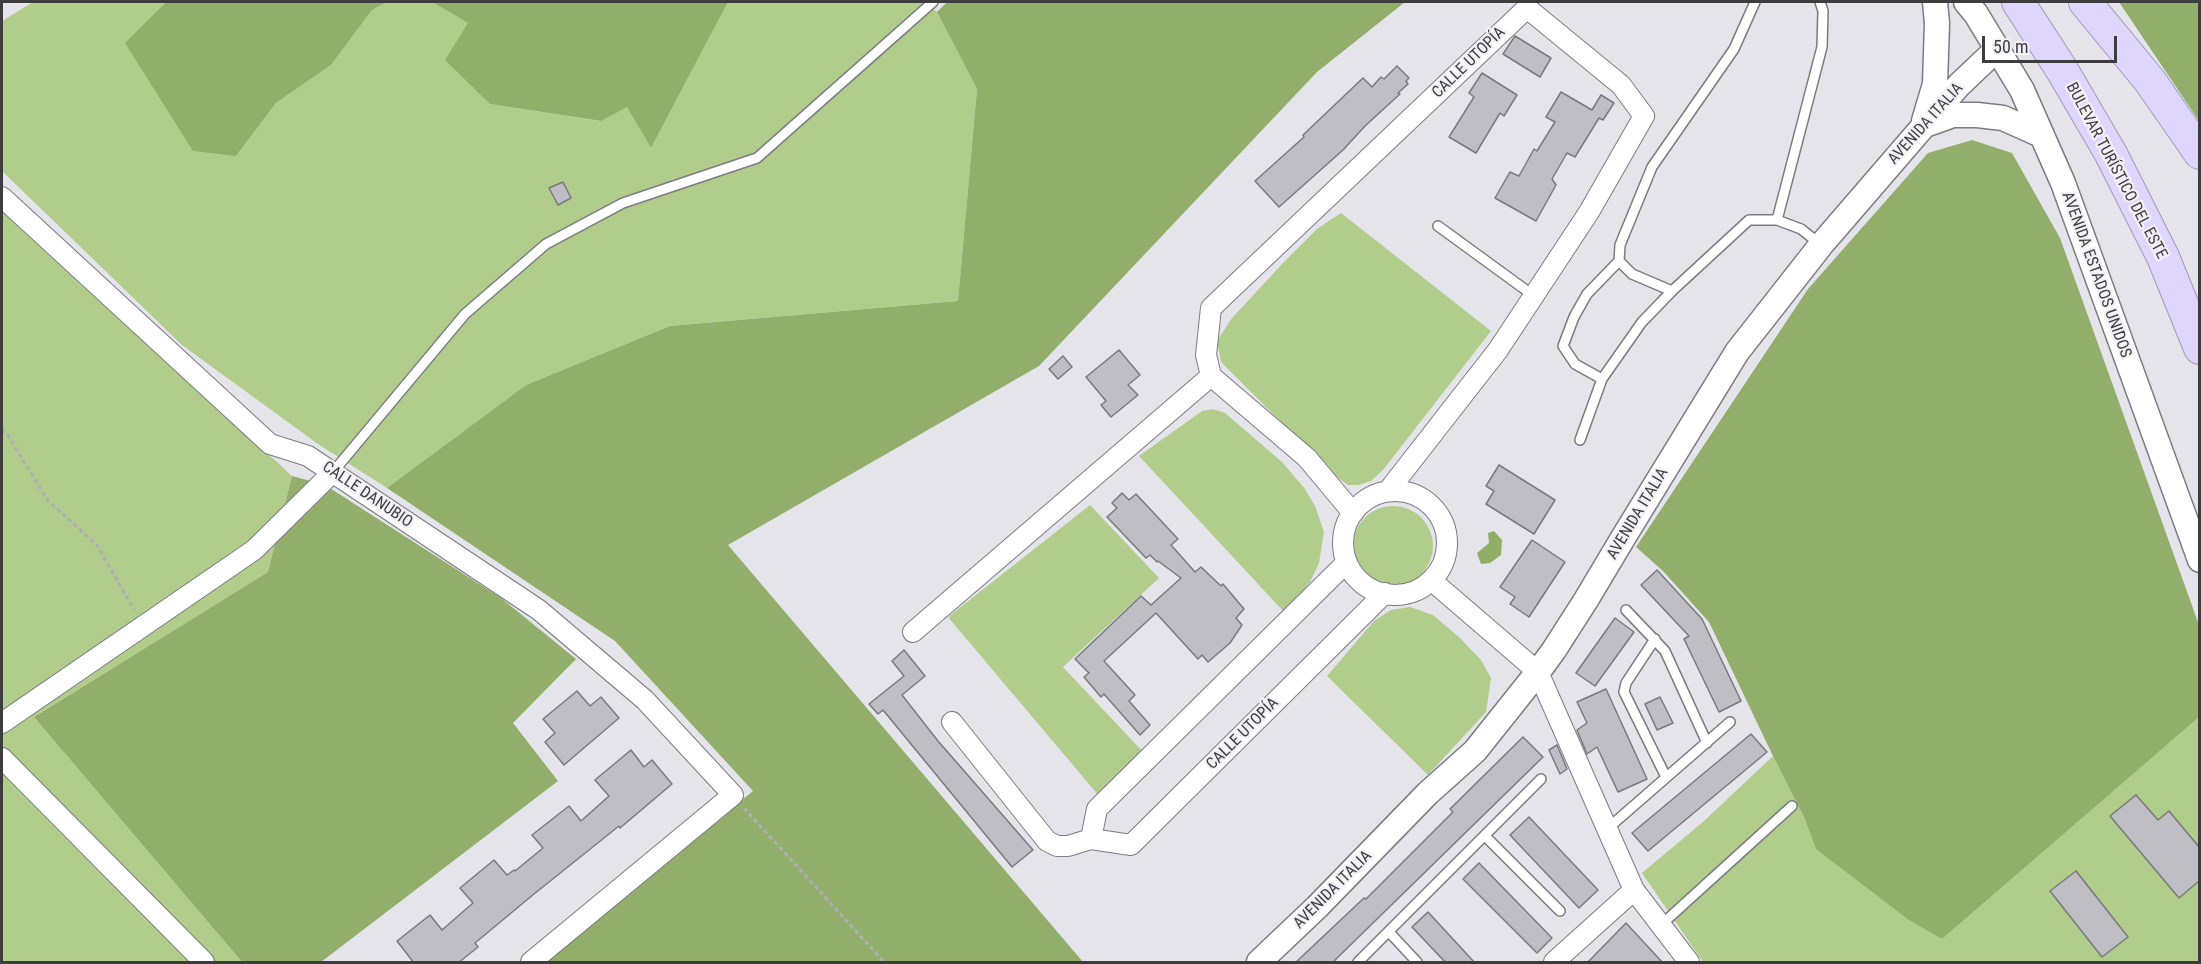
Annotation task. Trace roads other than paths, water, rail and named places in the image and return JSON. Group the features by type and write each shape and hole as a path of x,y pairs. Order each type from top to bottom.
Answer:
{"highway":[{"name":"BULEVAR TURÍSTICO DEL ESTE","path":"2018,2 2062,69 2111,154 2163,257 2199,348"},
{"path":"2085,2 2150,81 2199,153"}],"street":[{"path":"1923,126 1935,84 1937,22 1935,2"},
{"name":"AVENIDA ESTADOS UNIDOS","path":"1966,2 2022,90 2063,183 2199,560"},
{"name":"CALLE UTOPÍA","path":"1211,376 1206,355 1211,309 1527,8 1621,85 1644,116 1589,212 1498,350 1388,491"},
{"name":"AVENIDA ITALIA","path":"1259,963 1428,793 1475,751 1538,672 1586,600 1737,352 1821,245 1923,126 1959,85 1997,49"},
{"path":"1923,126 1953,115 1977,115 2003,118 2041,135"},
{"name":"CALLE DANUBIO","path":"2,197 270,444 308,456 540,610 645,700 733,795 531,963"},
{"path":"913,632 1211,376 1306,458 1353,513"},
{"path":"2,723 254,550 333,472"},
{"path":"1388,491 1404,492 1421,498 1434,508 1444,524 1448,541 1445,558 1437,573 1425,585 1409,593 1385,593 1374,590 1360,581 1347,562 1344,553 1344,536 1348,520 1358,506 1372,496 1388,491"},
{"path":"1090,839 1097,808 1347,562"},
{"path":"1431,580 1538,672 1634,890 1689,963"},
{"name":"CALLE UTOPÍA","path":"952,722 1047,841 1057,846 1068,846 1090,839 1131,845 1385,593"},
{"path":"2,758 204,963"},
{"path":"1554,963 1634,890"}],"lane":[{"path":"333,472 465,314 546,244 623,203 758,158 933,2"},
{"path":"1602,379 1575,364 1563,346 1574,317 1587,294 1619,261 1620,245 1652,167 1734,49 1755,2"},
{"path":"1777,220 1822,47 1823,11 1820,2"},
{"path":"1580,440 1602,379 1642,322 1749,220 1777,220 1801,228 1821,245"},
{"path":"1438,226 1534,296"},
{"path":"1619,261 1632,274 1672,291"},
{"path":"1626,610 1665,651 1707,743"},
{"path":"1655,639 1626,683 1624,692 1666,777"},
{"path":"1607,829 1730,722"},
{"path":"1359,963 1541,779"},
{"path":"1661,925 1792,806"},
{"path":"1485,836 1560,911"},
{"path":"1389,932 1417,963"}]}
